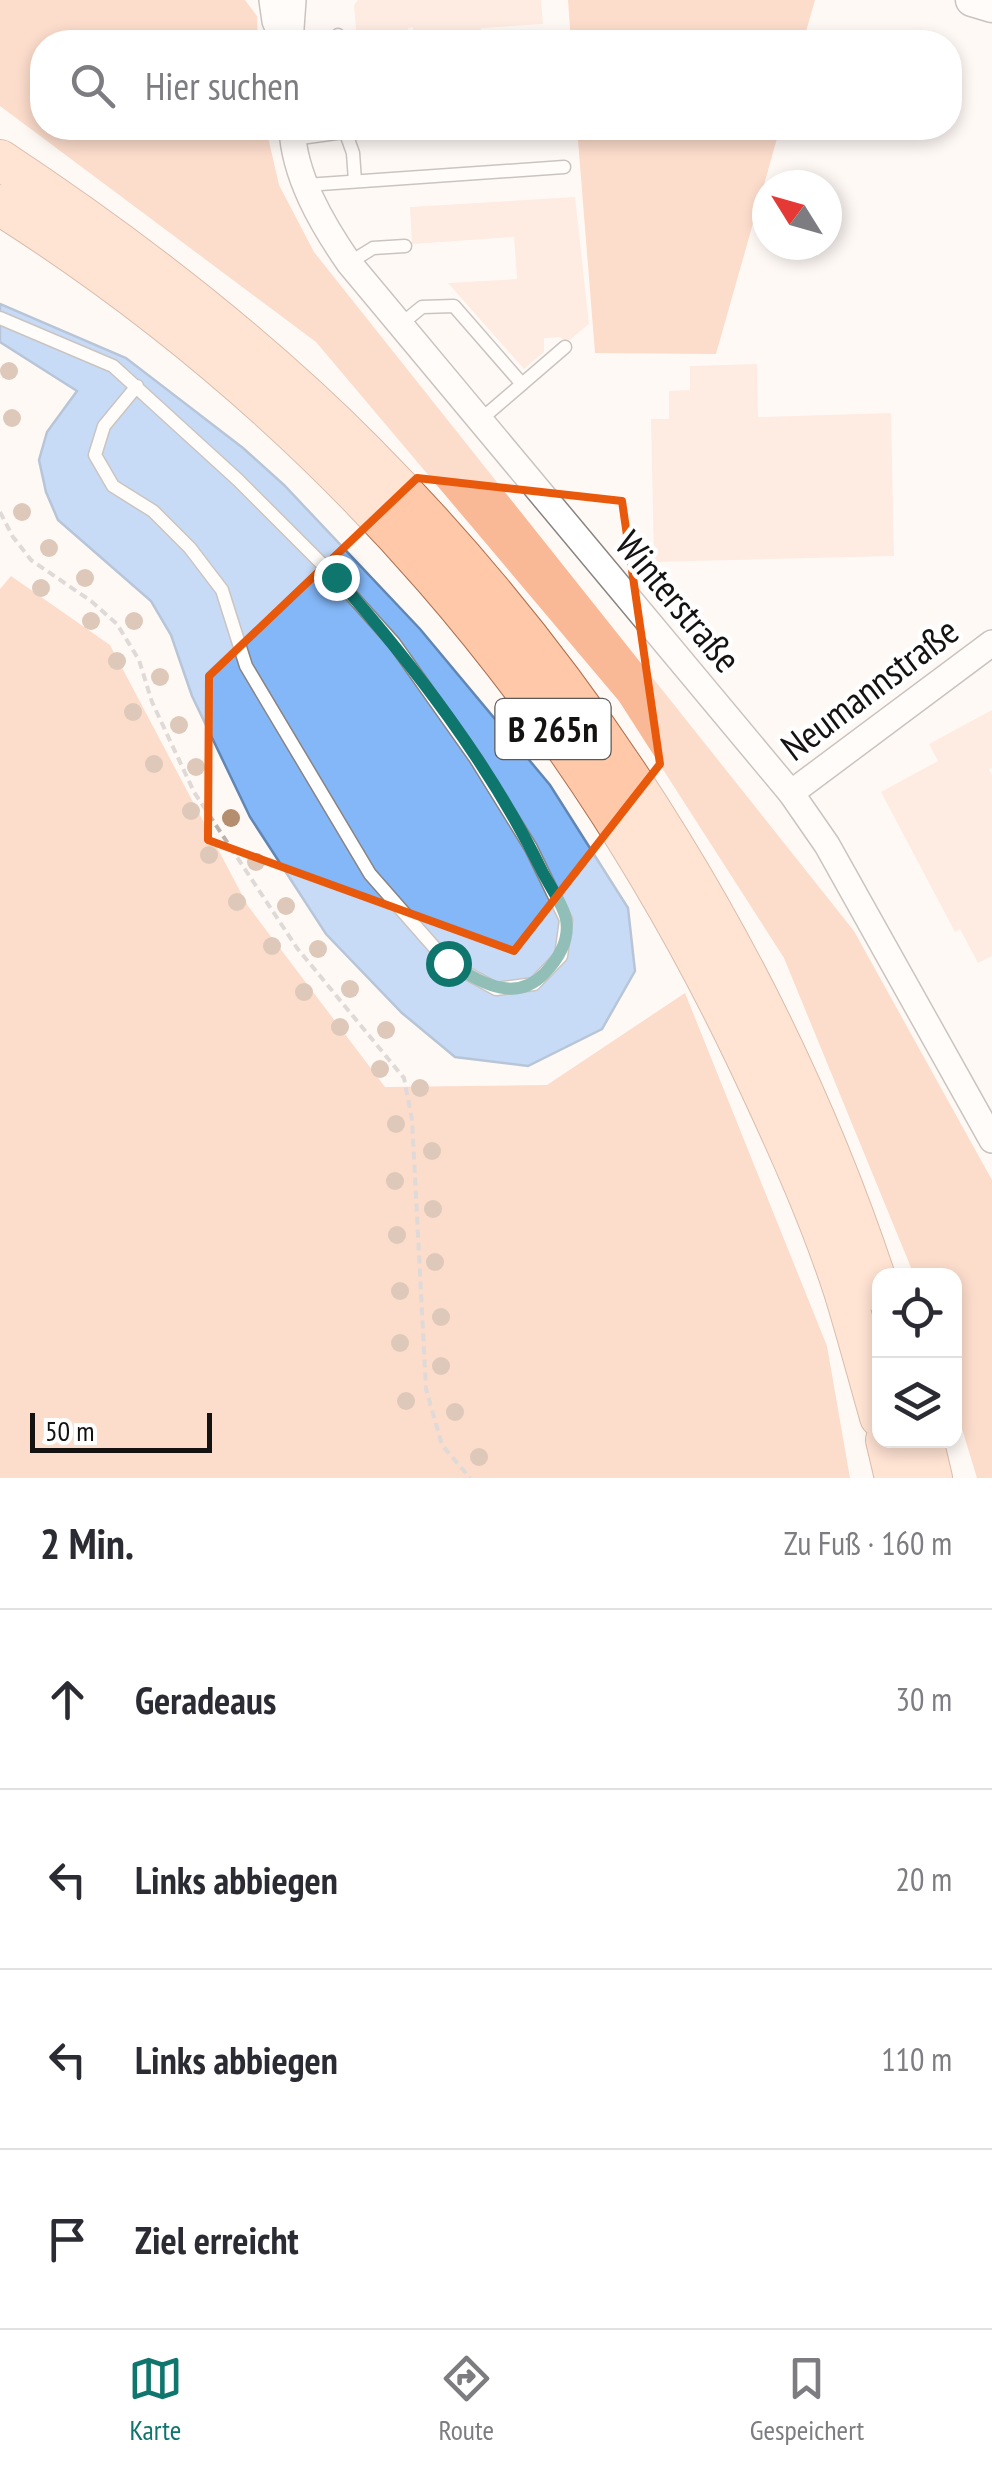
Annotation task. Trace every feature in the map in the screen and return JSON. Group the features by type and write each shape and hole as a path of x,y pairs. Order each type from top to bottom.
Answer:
{"main road":[{"name":"B 265n","path":"0,160 127,250 287,380 366,453 520,626 634,784 769,1017 856,1218 872,1268"},
{"name":"B 265n","path":"0,205 69,248 200,350 306,444 398,535 486,638 574,758 658,890 718,999 788,1145 843,1289 872,1389"},
{"path":"888,1448 895,1478"},
{"path":"926,1448 932,1478"}],"street":[{"path":"272,0 280,30"},
{"path":"289,30 293,0"},
{"path":"972,0 992,6"},
{"name":"Winterstraße","path":"294,140 306,185 326,229 349,264 791,792 827,845 992,1140"},
{"name":"Neumannstraße","path":"791,792 992,643"}],"lane":[{"path":"350,140 355,182"},
{"path":"306,185 564,167"},
{"path":"349,264 373,248 405,246"},
{"path":"400,324 422,307 454,306 522,384"},
{"path":"0,318 114,366 136,386 336,577 394,643 476,759 531,848 566,920 561,956 534,984 496,989 448,963 370,874 246,666 222,590 190,548 154,512 113,486 94,455 104,426 136,386"},
{"path":"479,421 565,347"}],"path":[{"path":"0,512 31,560 117,624 139,660 152,702 194,792 296,948 404,1078 412,1120 426,1389 442,1445 470,1478"}],"highlighted area":[{"path":"417,478 622,501 660,764 514,951 208,840 209,676"}],"shaded area":[{"path":"0,0 245,0 257,16 258,30 30,30 30,128 0,106"},
{"path":"568,0 815,0 806,30 570,30"},
{"path":"46,140 269,140 279,185 314,252 854,931 992,1180 992,1478 977,1478 962,1429 962,1268 911,1268 784,958 619,701 316,342"},
{"path":"578,140 777,140 768,170 752,170 752,227 716,354 595,353"},
{"path":"11,576 110,645 248,906 385,1087 547,1085 685,993 827,1346 850,1478 0,1478 0,589"}],"water":[{"path":"0,304 126,358 243,448 284,485 420,629 550,785 628,908 635,971 602,1029 528,1066 455,1057 402,1013 326,934 250,817 192,696 171,635 151,601 58,520 39,460 47,432 77,391 0,342"}],"building":[{"path":"358,0 541,0 543,24 481,30 413,27 356,30 354,5"},
{"path":"575,197 589,324 566,343 560,337 544,338 544,352 524,369 448,283 517,279 514,237 412,244 410,207"},
{"path":"757,364 758,417 891,413 894,556 654,562 651,419 669,419 669,391 690,390 690,366"},
{"path":"992,710 992,956 978,963 960,929 955,932 881,792 938,761 929,744"}],"route":[{"path":"336,577 394,643 476,759 531,848 566,920 561,956 534,984 496,989 448,963"}]}
